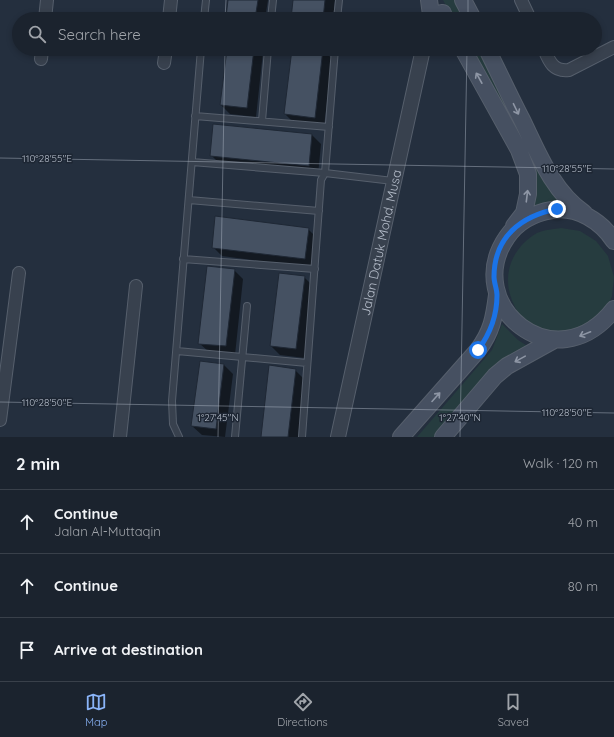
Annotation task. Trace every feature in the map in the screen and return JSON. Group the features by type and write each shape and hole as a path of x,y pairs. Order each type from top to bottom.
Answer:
{"main road":[{"path":"463,0 469,12"},
{"path":"467,56 519,150 528,174 528,194 524,213 501,245 496,261 494,278 497,295 506,312 519,326 536,336 554,340 573,338 590,332 605,321 614,309"},
{"path":"490,56 540,159 555,183 576,208 612,237"},
{"path":"511,231 524,220 535,215 557,209 574,211 590,218"},
{"path":"401,437 487,338 493,321 497,295"},
{"path":"443,437 495,376 507,366 554,340"}],"street":[{"path":"46,12 47,0"},
{"path":"170,12 171,0"},
{"path":"521,0 527,12"},
{"path":"602,52 614,46"},
{"path":"164,63 165,56"},
{"name":"Jalan Datuk Mohd. Musa","path":"338,437 421,56"},
{"path":"547,56 552,66 558,70 564,71 569,70 595,56"},
{"path":"0,420 19,273"},
{"path":"120,437 136,286"}],"lane":[{"path":"205,12 206,0"},
{"path":"272,12 273,0"},
{"path":"338,12 339,0"},
{"path":"179,437 175,430 172,415 183,259 201,56"},
{"path":"262,121 267,56"},
{"path":"302,437 321,180 326,173 334,56"},
{"path":"195,116 329,127"},
{"path":"192,162 326,173 393,181"},
{"path":"189,200 319,211"},
{"path":"183,259 315,269"},
{"path":"235,437 246,306"},
{"path":"177,351 307,363"}],"green space":[{"path":"443,0 455,0 461,12 449,12"},
{"path":"473,56 483,56 569,208 530,216 534,197"},
{"path":"561,228 580,231 596,241 608,256 614,277 612,296 608,306 576,333 545,331 533,328 526,323 515,307 508,285 510,265 520,247 537,233"},
{"path":"502,324 518,340 532,349 435,437 417,437 492,350"}],"building":[{"path":"228,0 258,0 256,12 227,12"},
{"path":"293,0 325,0 324,12 292,12"},
{"path":"226,56 253,56 247,108 220,105"},
{"path":"291,56 322,56 315,118 284,114"},
{"path":"213,124 312,134 309,166 210,156"},
{"path":"215,216 309,228 305,259 212,248"},
{"path":"207,266 235,269 226,346 198,344"},
{"path":"279,273 305,276 296,349 270,346"},
{"path":"200,361 224,364 216,429 191,426"},
{"path":"269,365 296,369 288,437 261,437"}],"route":[{"path":"478,350 487,338 492,327 497,295 494,278 496,261 501,245 511,231 524,220 540,212 557,209"}]}
